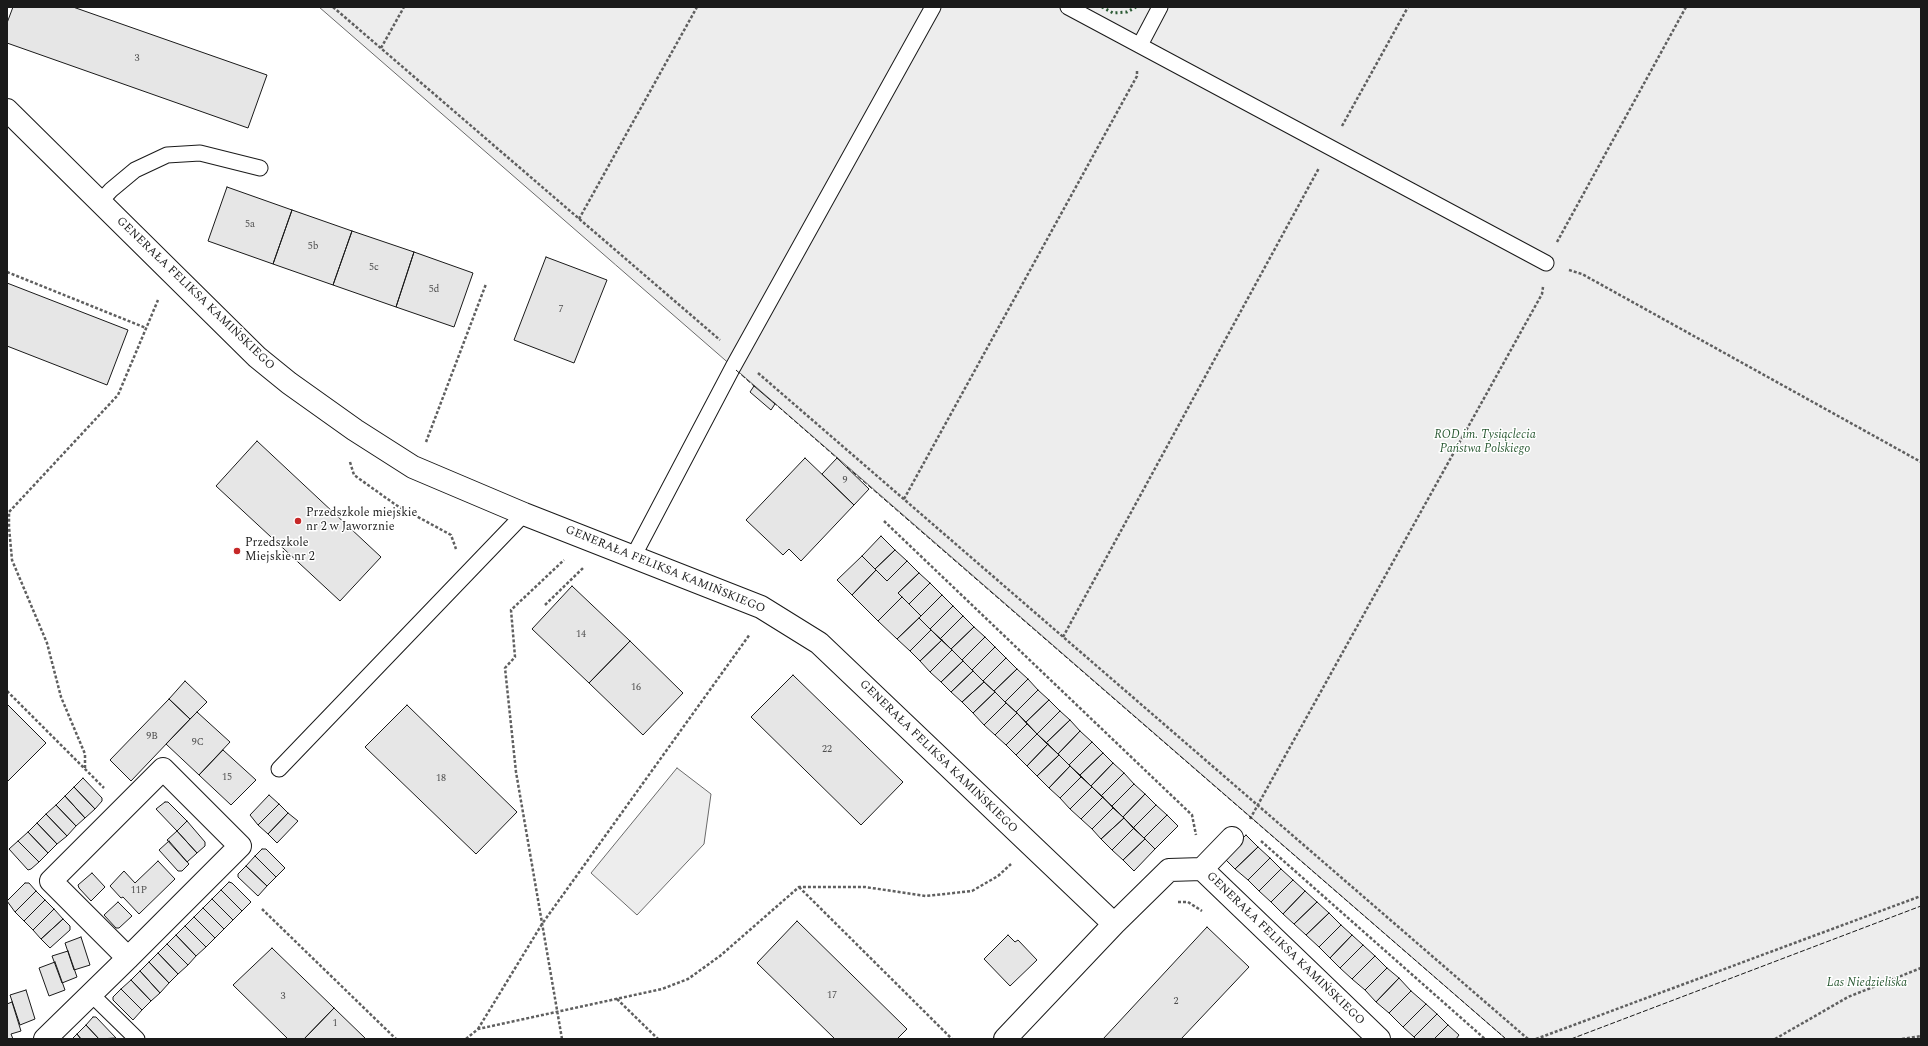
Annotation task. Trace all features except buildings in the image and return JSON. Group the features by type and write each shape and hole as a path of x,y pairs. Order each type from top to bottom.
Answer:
{"street":[{"name":"GENERAŁA FELIKSA KAMIŃSKIEGO","path":"7,110 257,357 289,383 355,430 413,467 524,514 761,607 819,644 1114,924 1169,870 1202,869 1379,1039"},
{"path":"45,1039 128,958 240,846 163,769 51,881 128,958"},
{"path":"1202,869 1232,838"},
{"path":"1005,1039 1114,924"}],"lane":[{"path":"633,557 739,356 933,7"},
{"path":"1068,7 1546,263"},
{"path":"1140,46 1160,7"},
{"path":"100,202 111,190 135,170 167,155 200,153 260,168"},
{"path":"279,769 524,514"},
{"path":"91,994 137,1039"}],"path":[{"path":"333,7 739,356 1528,1039"},
{"path":"381,48 404,7"},
{"path":"579,218 697,7"},
{"path":"1063,637 1408,7"},
{"path":"1251,818 1542,294 1546,263 1686,7"},
{"path":"904,499 1137,76 1140,46"},
{"path":"1546,263 1582,274 1921,462"},
{"path":"7,272 146,328"},
{"path":"423,450 486,284"},
{"path":"85,768 84,754 61,697 47,643 12,560 9,527 10,512 118,395 160,297"},
{"path":"884,521 1192,816 1202,869"},
{"path":"562,1039 516,772 505,668 515,657 511,610 564,560 571,562"},
{"path":"545,606 586,564"},
{"path":"466,1039 478,1029 542,924 752,632 745,629"},
{"path":"7,691 124,809"},
{"path":"1256,836 1485,1039"},
{"path":"478,1029 662,989 688,979 720,956 799,886 864,887 926,896 964,892 972,891 998,876 1014,861"},
{"path":"799,886 952,1039"},
{"path":"1536,1039 1921,896"},
{"path":"1173,901 1188,902 1203,911"},
{"path":"262,908 396,1039"},
{"path":"1775,1039 1848,997 1921,968"},
{"path":"617,999 658,1039"},
{"path":"1902,1039 1921,1036"}],"green space":[{"name":"ROD im. Tysiąclecia Państwa Polskiego","path":"319,7 1921,7 1921,1039 1506,1039"},
{"path":"677,768 711,794 704,844 637,915 591,873"}],"hedge":[{"path":"1102,7 1113,13 1127,12 1136,7"}],"fence":[{"path":"736,370 755,387"},
{"path":"773,402 838,459"},
{"path":"847,467 1506,1039"},
{"path":"1571,1039 1921,906"}],"place":[{"name":"Przedszkole miejskie nr 2 w Jaworznie","path":"298,521"},
{"name":"Przedszkole Miejskie nr 2","path":"237,551"}],"park label":[{"name":"Las Niedzieliska","path":"1867,984"}]}
